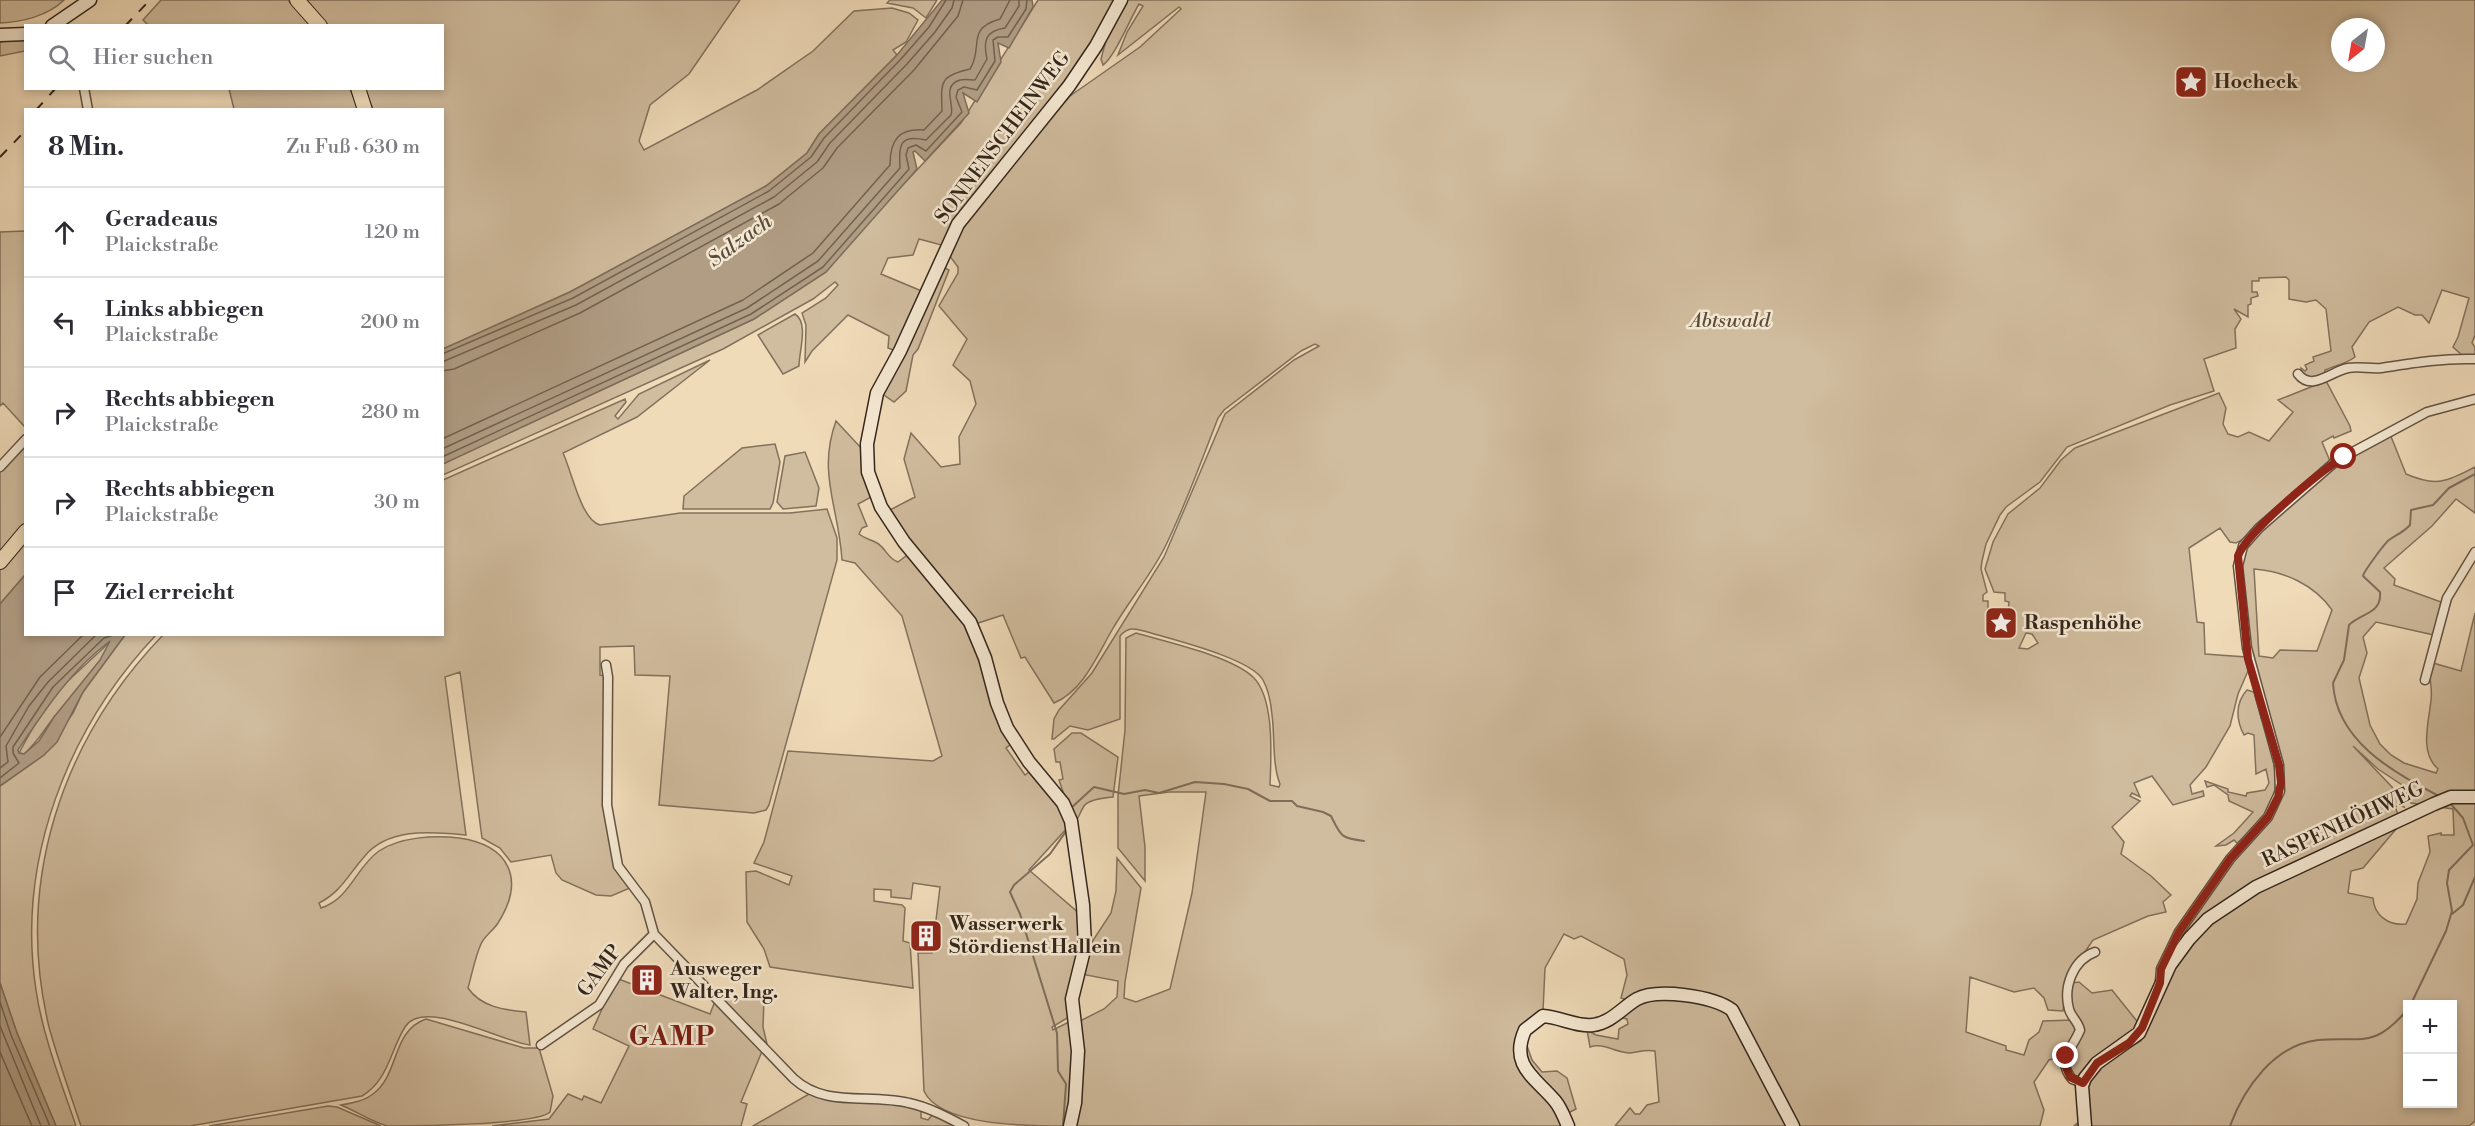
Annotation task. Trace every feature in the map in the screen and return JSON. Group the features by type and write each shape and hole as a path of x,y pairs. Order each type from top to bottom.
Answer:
{"main road":[{"path":"297,0 318,24"},
{"path":"359,90 364,108"},
{"path":"0,562 24,533"}],"street":[{"path":"55,24 90,0"},
{"name":"SONNENSCHEINWEG","path":"1070,1126 1075,1103 1078,1051 1072,999 1085,946 1083,905 1071,821 1063,802 1037,772 1007,728 997,703 985,658 970,622 904,542 881,507 868,472 867,444 877,393 900,351 958,224 1069,86 1096,46 1121,0"},
{"path":"0,35 24,34"},
{"path":"84,90 88,108"},
{"path":"2298,374 2306,381 2313,382 2348,368 2475,359"},
{"path":"2168,961 2206,892 2230,859 2268,817 2280,791 2277,758 2248,659 2238,566 2242,546 2259,528 2336,461 2427,412 2475,399"},
{"path":"0,467 24,442"},
{"path":"2425,680 2447,598 2457,578 2475,552"},
{"path":"606,665 609,677 607,805 613,850 622,873 645,902 654,934 794,1079 810,1091 831,1097 874,1097 909,1103 964,1126"},
{"name":"RASPENHÖHWEG","path":"2083,1083 2097,1063 2139,1033 2168,961 2198,928 2242,895 2451,797 2475,797"},
{"name":"GAMP","path":"541,1045 599,1005 624,964 654,934"},
{"path":"2085,1126 2083,1083 2072,1079 2065,1065 2066,1055 2080,1030 2069,1011 2067,989 2078,963 2096,952"},
{"path":"1568,1126 1554,1100 1534,1082 1523,1064 1521,1048 1525,1030 1543,1016 1586,1025 1601,1023 1637,999 1658,993 1712,1001 1732,1010 1793,1126"}],"green space":[{"path":"0,0 64,0 58,6 34,17 0,23"},
{"path":"161,0 288,0 309,24 147,24 143,20"},
{"path":"306,0 740,0 689,74 650,105 639,141 644,150 757,90 813,51 854,11 892,8 909,13 918,20 906,42 893,50 897,55 819,134 807,153 766,186 570,292 444,349 444,108 373,108 365,90 444,90 444,24 327,24"},
{"path":"890,0 937,0 926,18 913,8 887,3"},
{"path":"1038,0 1115,0 1083,77 1056,97 945,246 919,239 913,255 888,258 881,274 924,292 896,351 888,348 889,336 848,315 812,351 805,362 806,325 802,313 826,298 838,285 835,282 813,299 723,349 444,475 444,463 754,319 826,272 868,222 961,123"},
{"name":"Abtswald","path":"1124,0 2475,0 2475,335 2472,343 2475,347 2475,357 2463,356 2453,347 2469,298 2442,290 2429,323 2422,315 2415,315 2398,307 2369,322 2352,347 2355,357 2325,370 2324,376 2309,379 2301,373 2301,368 2305,371 2307,369 2305,365 2314,361 2313,357 2331,351 2326,309 2316,300 2306,302 2289,299 2289,280 2286,277 2259,278 2259,281 2252,281 2252,292 2257,292 2258,296 2251,298 2251,304 2248,305 2248,317 2234,309 2241,319 2235,329 2236,348 2204,359 2214,391 2170,405 2067,447 2040,482 2006,507 1986,544 1981,569 1987,592 1983,595 1983,601 1988,601 1988,609 2008,611 2009,602 2005,601 2005,593 1994,592 1985,569 1993,542 2008,514 2040,488 2061,460 2075,448 2219,393 2226,408 2223,424 2228,434 2238,437 2249,432 2269,441 2293,412 2278,400 2326,381 2350,426 2351,431 2322,442 2330,461 2244,539 2236,543 2230,542 2220,528 2189,548 2197,622 2204,623 2205,654 2246,657 2248,671 2238,694 2230,726 2206,767 2190,785 2192,794 2203,791 2204,796 2173,805 2152,776 2134,783 2140,797 2132,793 2130,796 2140,801 2112,827 2124,842 2121,854 2151,876 2171,895 2163,902 2166,912 2148,916 2093,940 2067,978 2063,1011 2048,1010 2044,998 2034,988 2014,992 1970,977 1966,1032 2006,1046 2006,1050 2024,1055 2029,1040 2039,1032 2043,1021 2073,1020 2075,1034 2063,1056 2049,1060 2034,1082 2044,1110 2040,1126 1615,1126 1630,1108 1635,1114 1640,1114 1647,1105 1659,1102 1655,1051 1630,1053 1600,1046 1590,1047 1587,1030 1596,1035 1618,1039 1619,1029 1628,1024 1627,1019 1617,1017 1648,996 1688,997 1726,1008 1728,1004 1705,996 1678,992 1652,993 1630,1001 1621,998 1627,975 1624,959 1581,936 1574,939 1564,934 1545,968 1543,1011 1529,1019 1522,1028 1518,1052 1527,1076 1556,1107 1565,1126 1074,1126 1078,1112 1080,1021 1104,1009 1117,997 1118,981 1081,974 1088,948 1111,913 1116,891 1117,858 1141,888 1124,998 1136,1002 1170,989 1192,893 1206,792 1169,792 1139,796 1145,847 1145,881 1118,848 1118,796 1125,730 1126,638 1136,633 1198,650 1243,669 1253,677 1265,699 1268,713 1271,744 1270,785 1279,787 1280,784 1275,759 1271,706 1263,680 1256,672 1243,664 1209,650 1172,639 1134,629 1120,636 1120,719 1088,730 1070,726 1052,739 1054,719 1059,710 1092,673 1164,557 1225,414 1294,360 1319,346 1315,344 1301,351 1224,410 1218,418 1186,501 1158,560 1118,620 1088,672 1073,690 1054,703 1025,657 1021,658 1003,615 975,624 888,511 915,497 904,459 911,433 941,467 960,464 959,437 976,404 970,381 953,365 967,339 939,306 958,273 958,267 949,255 962,224 1038,131 1070,96 1140,47 1181,9 1179,7 1118,55 1127,32 1143,6 1139,4 1117,47 1103,65 1101,59 1109,29","holes":["2026,633 2032,634 2038,643 2028,649 2019,648"]},
{"path":"24,39 24,51 0,56 0,42"},
{"path":"229,90 350,90 358,108 234,108"},
{"path":"24,231 24,426 3,403 0,406 0,232"},
{"path":"943,267 949,270 918,349 913,355 906,391 894,402 881,393"},
{"path":"795,314 802,324 799,366 783,374 758,335"},
{"path":"710,360 637,417 563,453 582,505 593,521 600,525 680,513 790,513 827,509 837,538 837,560 766,810 754,813 659,805 670,676 635,675 634,646 600,647 600,675 606,676 603,806 616,867 630,888 611,896 596,895 562,880 556,873 551,855 511,862 500,848 482,838 460,672 445,677 466,835 425,833 385,840 364,857 333,894 319,903 321,908 339,898 364,865 387,846 418,838 449,837 476,842 490,848 501,856 508,867 511,892 498,923 481,944 468,988 486,1003 501,1009 526,1012 530,1045 445,1019 428,1017 414,1019 405,1027 378,1082 362,1096 190,1126 81,1126 49,1027 40,973 38,919 43,867 55,816 73,767 98,720 128,676 162,636 444,636 444,480 625,399 626,402 615,416 618,419 639,394"},
{"path":"836,421 863,450 871,497 858,504 867,526 862,528 859,534 880,545 898,562 910,553 967,621 1014,742 1006,748 1025,775 1032,770 1056,797 1069,826 1029,870 1081,915 1083,930 1069,1017 1052,1027 1053,1030 1071,1021 1074,1042 1067,1126 1008,1124 965,1117 933,1103 924,1091 918,953 932,953 940,887 913,883 911,899 891,897 891,890 874,889 874,901 902,905 905,908 903,941 910,943 913,988 770,967 764,949 747,922 746,872 756,871 789,885 792,876 754,863 764,842 788,751 933,761 942,756 902,616 855,563 842,560 828,457"},
{"path":"2390,434 2406,474 2416,478 2441,481 2475,467 2475,513 2456,499 2432,526 2384,568 2395,579 2394,585 2441,602 2434,635 2376,622 2363,637 2367,653 2359,678 2370,725 2380,744 2404,763 2436,773 2438,769 2432,762 2427,745 2431,669 2433,663 2461,671 2475,613 2475,1121 2469,1126 2074,1126 2082,1119 2088,1081 2105,1062 2141,1041 2173,968 2206,925 2255,892 2397,828 2363,868 2351,871 2348,893 2373,898 2376,910 2383,918 2393,923 2406,924 2417,899 2418,883 2430,852 2428,836 2441,833 2441,835 2454,835 2453,809 2411,803 2402,785 2378,769 2353,746 2392,787 2404,807 2399,805 2395,807 2400,819 2249,886 2218,905 2196,925 2172,956 2183,930 2208,895 2239,854 2271,820 2279,803 2284,779 2251,657 2240,558 2250,541 2336,465","holes":["2254,569 2297,580 2316,593 2332,610 2317,651 2280,650 2273,658 2259,656"]},
{"path":"775,444 780,462 770,509 683,509 684,496 742,448"},
{"path":"24,448 24,524 0,553 0,472"},
{"path":"805,452 819,488 816,506 783,509 777,502 785,456"},
{"path":"24,540 24,576 0,604 0,570"},
{"path":"124,636 155,636 97,711 74,754 56,799 42,845 34,893 32,941 36,990 53,1059 76,1126 56,1126 17,1033 0,983 0,786 44,755 73,713 83,692"},
{"path":"111,641 103,658 34,744 24,754 19,753 41,713 57,691"},
{"path":"2247,690 2254,692 2272,754 2275,791 2269,809 2257,826 2237,843 2234,840 2226,845 2216,846 2234,833 2253,812 2229,801 2228,795 2214,785 2207,787 2205,781 2228,789 2228,792 2246,796 2247,793 2265,790 2269,783 2266,769 2256,774 2254,735 2248,733 2244,735 2239,723 2240,700"},
{"path":"1072,733 1081,733 1118,757 1113,797 1097,799 1086,804 1074,824 1059,780 1063,779 1060,762 1056,762 1054,749"},
{"path":"616,978 710,1014 715,1001 763,1049 741,1102 747,1104 741,1126 492,1126 549,1119 568,1094 582,1100 584,1096 601,1103 629,1046 593,1029"},
{"path":"2079,982 2092,993 2112,990 2140,1025 2077,1077 2071,1073 2068,1057 2078,1039 2070,1002 2072,983"},
{"path":"725,995 731,998 764,999 763,1027 767,1044 718,996"},
{"path":"426,1019 524,1048 539,1048 553,1096 550,1112 522,1120 499,1122 388,1126 341,1105 366,1098 382,1086 407,1033"},
{"path":"1525,1040 1532,1060 1542,1072 1557,1071 1567,1078 1576,1109 1566,1114 1525,1061"},
{"path":"809,1094 834,1100 882,1101 921,1109 921,1118 928,1120 933,1114 959,1126 753,1126"},
{"path":"328,1106 337,1107 381,1126 209,1126"}],"water":[{"name":"Salzach","path":"942,0 1032,0 1033,7 1009,48 998,43 1001,62 977,102 963,93 969,113 925,161 915,151 913,152 917,169 826,272 754,319 444,464 444,349 570,292 766,186 807,153 819,134 897,55"},
{"path":"24,576 24,636 124,636 83,692 57,742 44,755 0,786 0,604","holes":["110,641 100,660 54,717 39,741 24,754 19,753 18,750 38,720 70,678"]},
{"path":"0,983 17,1033 56,1126 0,1126"}],"waterway":[{"path":"2437,795 2385,764 2355,737 2336,703 2333,683 2344,660 2349,625 2374,609 2380,599 2380,592 2363,576 2371,563 2389,540 2410,525 2411,510 2433,505 2449,488 2475,474"},
{"path":"1071,808 1094,787 1124,794 1145,790 1159,793 1195,782 1224,784 1248,789 1270,801 1292,801 1297,806 1323,812 1331,816 1342,835 1364,841"},
{"path":"2413,1000 2446,931 2452,911 2447,883 2449,870 2473,845 2463,818 2450,803"},
{"path":"1063,1126 1066,1084 1058,1071 1057,1033 1020,914 1010,892 1014,885 1050,854 1067,830"},
{"path":"2452,914 2463,905 2475,877"},
{"path":"2230,1126 2252,1083 2275,1059 2288,1050 2318,1040 2376,1036 2386,1031 2403,1014"}],"railway":[{"path":"127,24 150,0"},
{"path":"38,108 54,90"},
{"path":"0,157 24,132"}],"place":[{"name":"Hocheck","path":"2191,82"},
{"name":"Raspenhöhe","path":"2001,623"},
{"name":"Wasserwerk Stördienst Hallein","path":"926,936"},
{"name":"Ausweger Walter, Ing.","path":"647,980"}],"district":[{"name":"GAMP","path":"672,1037"}],"route":[{"path":"2066,1056 2065,1065 2070,1077 2083,1083 2097,1063 2129,1043 2139,1033 2160,983 2161,969 2179,932 2230,859 2268,817 2276,803 2281,777 2248,659 2238,556 2242,546 2259,528 2322,472 2344,457"}]}
